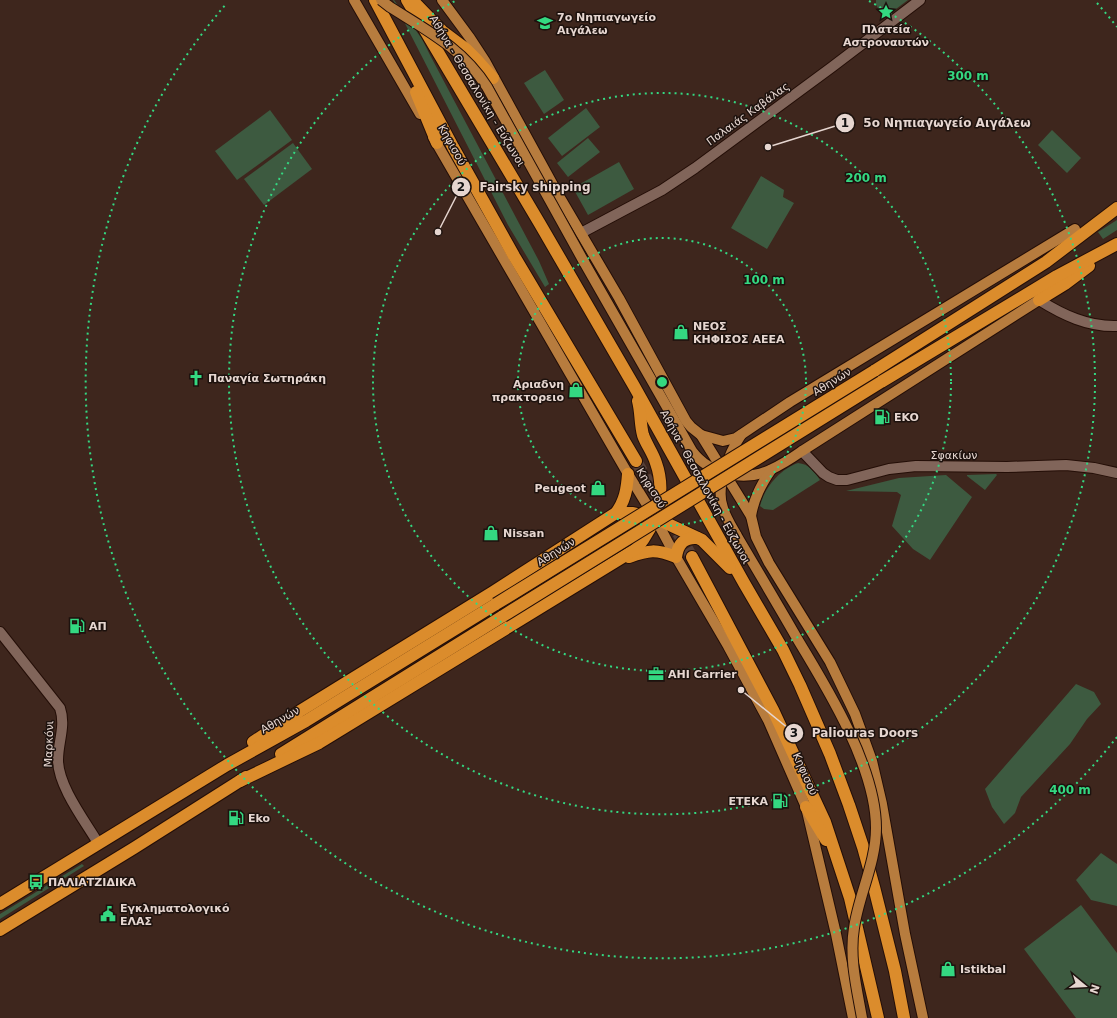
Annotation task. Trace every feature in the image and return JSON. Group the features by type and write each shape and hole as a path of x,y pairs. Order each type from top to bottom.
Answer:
{"highway":[{"path":"375,0 452,146 514,256 636,461"},
{"name":"Αθήνα - Θεσσαλονίκη - Εύζωνοι","path":"408,0 634,386 783,650 830,754 850,805 874,887 895,971 904,1018"},
{"path":"413,0 432,21 466,49 494,78"},
{"path":"388,24 437,143"},
{"path":"1075,229 1114,210"},
{"name":"Αθηνών","path":"0,904 227,765 306,721 874,371 1046,262 1114,210"},
{"path":"1039,300 1065,284 1117,244"},
{"path":"0,930 134,848 313,733 882,382 1057,276 1117,244"},
{"path":"240,781 319,743 622,559 636,549 652,527 660,497 659,472 655,458 643,435 639,405 634,386"},
{"path":"227,765 255,741 300,711 493,592 616,513 625,498 628,474"},
{"path":"616,513 633,513 655,518 697,538 709,545 744,583"},
{"path":"622,559 653,551 659,551 676,557 679,546 682,542 692,537 697,538"},
{"path":"692,557 773,710 825,822 850,898 878,1018"},
{"path":"806,807 838,861"}],"main road":[{"name":"Κηφισού","path":"354,0 628,474 655,518 728,646 768,720 806,807 836,934 853,1018"},
{"path":"381,0 451,46 475,70 487,87 584,262 692,451 706,465 724,473 746,476 771,470 1039,300"},
{"path":"442,0 470,38 494,78 559,196 619,298 686,421 701,435 751,516 756,537 769,563 830,662 855,714 872,761 882,804 908,948 923,1018"},
{"name":"Αθηνών","path":"741,435 790,402 1075,229"},
{"path":"701,435 726,441 741,435"},
{"path":"741,435 732,450 724,473 721,491 723,508 737,536 829,693 850,733 864,768 873,798 876,827 874,853 857,913 852,944 853,964 862,1018"},
{"path":"751,516 754,499 771,470"}],"street":[{"name":"Παλαιάς Καβάλας","path":"581,233 662,190 695,168 920,0"},
{"path":"1039,300 1067,316 1096,325 1117,326"},
{"name":"Σφακίων","path":"802,451 823,473 837,480 846,480 889,469 916,466 1007,467 1066,465 1094,468 1117,473"},
{"name":"Μαρκόνι","path":"0,632 60,708 63,722 58,760 60,776 65,788 98,843"}],"green space":[{"path":"393,0 422,39 539,261 549,284 545,287 508,225"},
{"name":"Πλατεία Αστροναυτών","path":"876,0 908,0 884,18 876,5"},
{"path":"545,70 564,100 544,114 524,83"},
{"path":"586,108 600,127 562,156 548,138"},
{"path":"270,110 292,140 237,180 215,151"},
{"path":"1052,130 1081,158 1067,173 1038,145"},
{"path":"588,138 600,152 568,177 557,163"},
{"path":"293,143 312,169 264,205 244,179"},
{"path":"619,162 634,189 588,215 573,188"},
{"path":"761,176 784,190 783,197 794,203 767,249 731,228"},
{"path":"1117,220 1117,230 1103,239 1098,232"},
{"path":"798,463 811,468 820,480 773,510 764,509 760,506 769,486 779,474"},
{"path":"946,475 972,497 930,560 913,549 892,526 901,495 897,492 846,491 899,478"},
{"path":"967,475 997,475 985,490 967,476"},
{"path":"1076,684 1094,692 1101,704 1087,719 1070,744 1021,797 1015,813 1004,824 992,807 985,789"},
{"path":"1101,853 1117,864 1117,906 1091,900 1076,880"},
{"path":"82,864 84,866 0,919 0,914"},
{"path":"1081,905 1117,953 1117,1018 1076,1018 1024,949"}],"tunnel":[{"path":"636,461 662,505"},
{"path":"678,533 692,557"}],"place":[{"name":"Πλατεία Αστροναυτών","path":"886,12"},
{"name":"7ο Νηπιαγωγείο Αιγάλεω","path":"545,23"},
{"name":"5ο Νηπιαγωγείο Αιγάλεω","path":"768,147"},
{"name":"Fairsky shipping","path":"438,232"},
{"name":"ΝΕΟΣ ΚΗΦΙΣΟΣ ΑΕΕΑ","path":"681,332"},
{"name":"Παναγία Σωτηράκη","path":"196,378"},
{"name":"Αριαδνη πρακτορειο","path":"576,390"},
{"name":"EKO","path":"882,417"},
{"name":"Peugeot","path":"598,488"},
{"name":"Nissan","path":"491,533"},
{"name":"ΑΠ","path":"77,626"},
{"name":"AHI Carrier","path":"656,674"},
{"name":"Paliouras Doors","path":"741,690"},
{"name":"ΕΤΕΚΑ","path":"780,801"},
{"name":"Eko","path":"236,818"},
{"name":"ΠΑΛΙΑΤΖΙΔΙΚΑ","path":"36,882"},
{"name":"Εγκληματολογικό ΕΛΑΣ","path":"108,914"},
{"name":"Istikbal","path":"948,969"}]}
